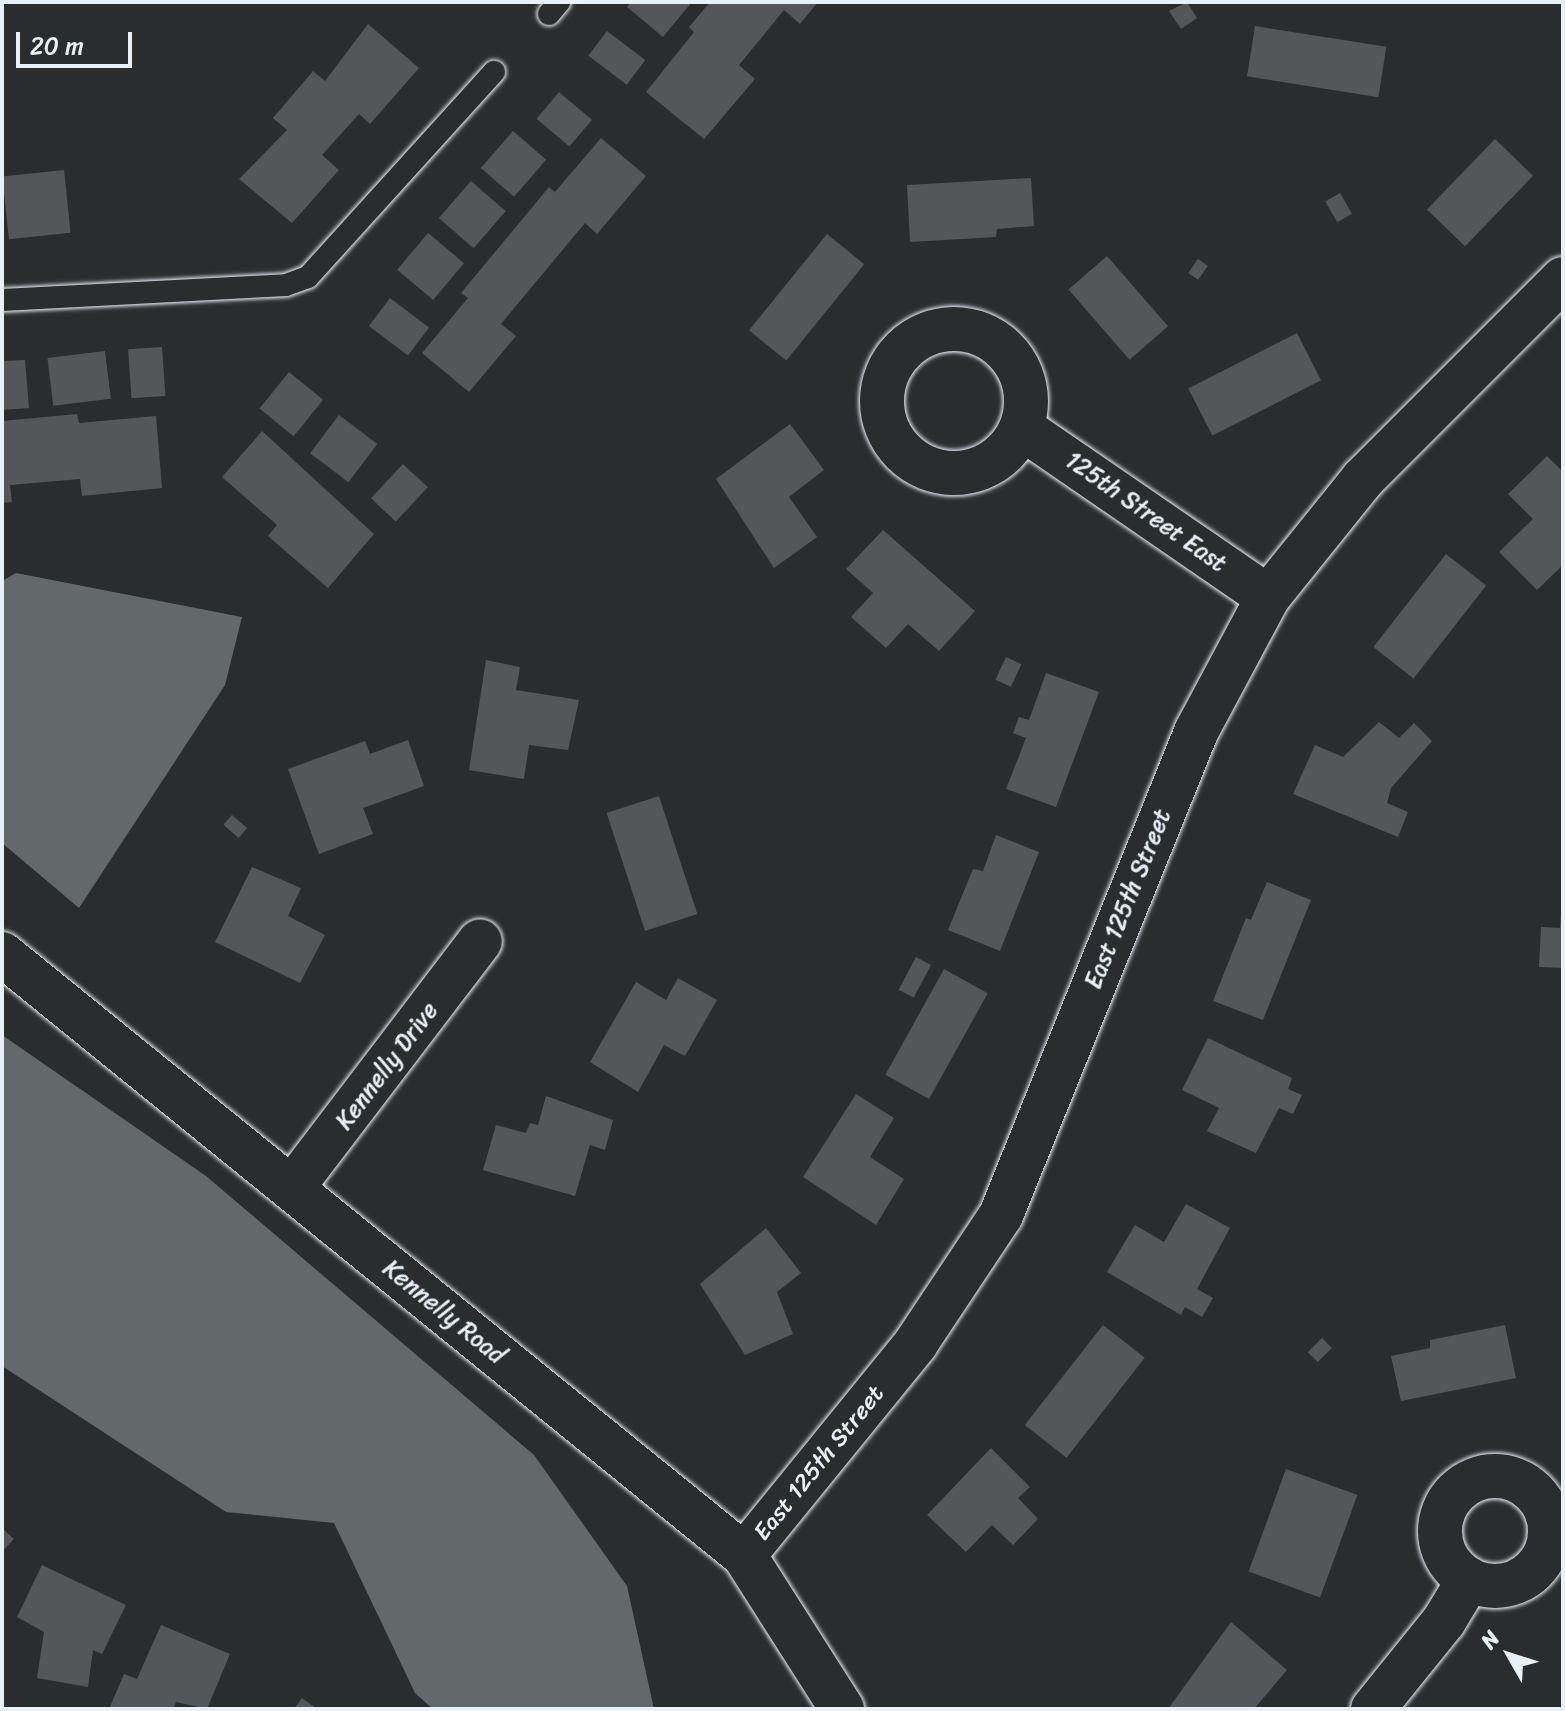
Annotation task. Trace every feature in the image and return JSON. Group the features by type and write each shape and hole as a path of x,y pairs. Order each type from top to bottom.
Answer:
{"street":[{"name":"East 125th Street","path":"744,1555 916,1343 1001,1215 1196,732 1268,597 1363,479 1563,279"},
{"name":"125th Street East","path":"1022,428 1268,597"},
{"name":"Kennelly Drive","path":"292,1188 480,941"},
{"name":"Kennelly Road","path":"2,954 744,1555 842,1709"},
{"path":"1373,1709 1444,1621 1468,1581"}],"lane":[{"path":"2,300 286,285 308,277 324,265 494,72"}],"shaded area":[{"path":"16,573 242,617 225,685 79,908 2,843 2,581"},
{"path":"2,1035 206,1176 534,1455 627,1586 654,1709 433,1709 415,1693 334,1523 226,1512 2,1366"}],"building":[{"path":"631,2 692,2 663,37 627,7"},
{"path":"710,2 818,2 800,24 784,10 739,65 755,79 704,139 646,92 694,32 689,27"},
{"path":"1187,2 1197,18 1181,29 1169,11"},
{"path":"368,24 419,68 370,124 359,114 322,155 339,170 292,223 239,179 287,130 273,118 313,71 325,81"},
{"path":"1255,26 1386,47 1378,97 1247,76"},
{"path":"607,31 645,60 627,85 588,56"},
{"path":"559,92 592,120 569,146 537,119"},
{"path":"513,131 546,160 514,197 481,168"},
{"path":"601,138 646,176 597,234 585,223 501,324 516,336 469,392 422,353 468,298 461,293 549,187 555,192"},
{"path":"1495,139 1533,176 1465,246 1427,209"},
{"path":"64,170 71,233 9,239 2,176"},
{"path":"1031,178 1034,226 997,229 996,237 910,242 907,185"},
{"path":"471,181 506,211 474,248 439,218"},
{"path":"1340,193 1352,214 1337,222 1325,202"},
{"path":"428,233 464,263 433,300 397,270"},
{"path":"827,234 864,264 786,361 749,330"},
{"path":"1107,256 1168,326 1130,360 1069,289"},
{"path":"1198,259 1208,266 1198,280 1188,273"},
{"path":"390,298 429,327 408,355 369,326"},
{"path":"1297,333 1321,380 1212,436 1188,388"},
{"path":"162,347 165,396 132,398 128,349"},
{"path":"105,351 111,399 53,406 47,358"},
{"path":"25,360 29,408 2,410 2,361"},
{"path":"289,372 323,400 294,436 259,409"},
{"path":"77,414 79,423 156,416 162,488 82,496 80,479 10,485 12,502 2,503 2,421"},
{"path":"339,415 377,444 348,482 310,453"},
{"path":"790,424 824,470 789,497 817,537 774,568 716,479"},
{"path":"262,431 374,534 328,588 268,536 277,525 222,477"},
{"path":"1547,456 1563,472 1563,565 1537,590 1499,552 1533,519 1508,494"},
{"path":"403,464 428,487 396,522 371,498"},
{"path":"883,530 975,611 939,651 908,624 886,648 851,617 873,593 846,569"},
{"path":"1446,554 1486,585 1414,678 1373,647"},
{"path":"1006,657 1021,664 1011,687 995,680"},
{"path":"486,660 520,667 516,690 579,700 568,750 529,745 524,779 469,770"},
{"path":"1046,673 1099,692 1056,807 1006,789 1026,738 1013,733 1019,717 1029,720"},
{"path":"1379,722 1399,738 1414,723 1432,741 1391,788 1387,803 1408,812 1398,837 1293,794 1315,745 1343,757"},
{"path":"408,740 424,786 363,808 373,834 319,854 288,769 365,741 370,754"},
{"path":"659,796 697,914 645,931 607,813"},
{"path":"232,815 247,828 239,838 223,825"},
{"path":"996,835 1039,852 1000,951 948,930 973,869 983,871"},
{"path":"252,867 301,888 288,916 325,935 300,983 215,942"},
{"path":"1267,882 1311,900 1263,1020 1213,1001 1246,918 1251,920"},
{"path":"1560,912 1563,968 1539,967 1541,927 1560,928"},
{"path":"916,957 931,965 914,998 899,990"},
{"path":"944,969 988,993 929,1099 885,1075"},
{"path":"678,978 717,1000 685,1056 664,1045 638,1092 590,1062 636,982 666,1000"},
{"path":"1208,1038 1292,1078 1288,1089 1302,1095 1293,1114 1279,1108 1256,1153 1207,1131 1219,1108 1182,1090"},
{"path":"856,1094 894,1118 870,1157 904,1179 876,1225 803,1177"},
{"path":"546,1096 613,1120 605,1150 590,1145 575,1196 483,1170 496,1125 526,1133 530,1123 538,1125"},
{"path":"1186,1204 1230,1228 1197,1289 1213,1298 1202,1317 1185,1307 1181,1315 1107,1272 1135,1225 1164,1242"},
{"path":"766,1228 801,1273 777,1292 793,1334 745,1355 700,1284"},
{"path":"1103,1325 1145,1358 1067,1458 1025,1425"},
{"path":"1505,1325 1516,1378 1401,1401 1391,1356 1430,1348 1430,1340"},
{"path":"1322,1338 1332,1348 1318,1362 1308,1352"},
{"path":"991,1448 1030,1487 1018,1498 1038,1519 1013,1545 992,1525 966,1552 927,1515"},
{"path":"1286,1469 1357,1495 1320,1597 1249,1571"},
{"path":"2,1528 14,1539 2,1552"},
{"path":"42,1565 126,1605 102,1654 93,1650 88,1687 37,1678 44,1632 17,1617"},
{"path":"1231,1622 1287,1670 1254,1709 1168,1709"},
{"path":"161,1625 230,1654 207,1709 176,1702 173,1709 109,1709 124,1674 137,1679"},
{"path":"302,1698 317,1709 294,1709"}]}
